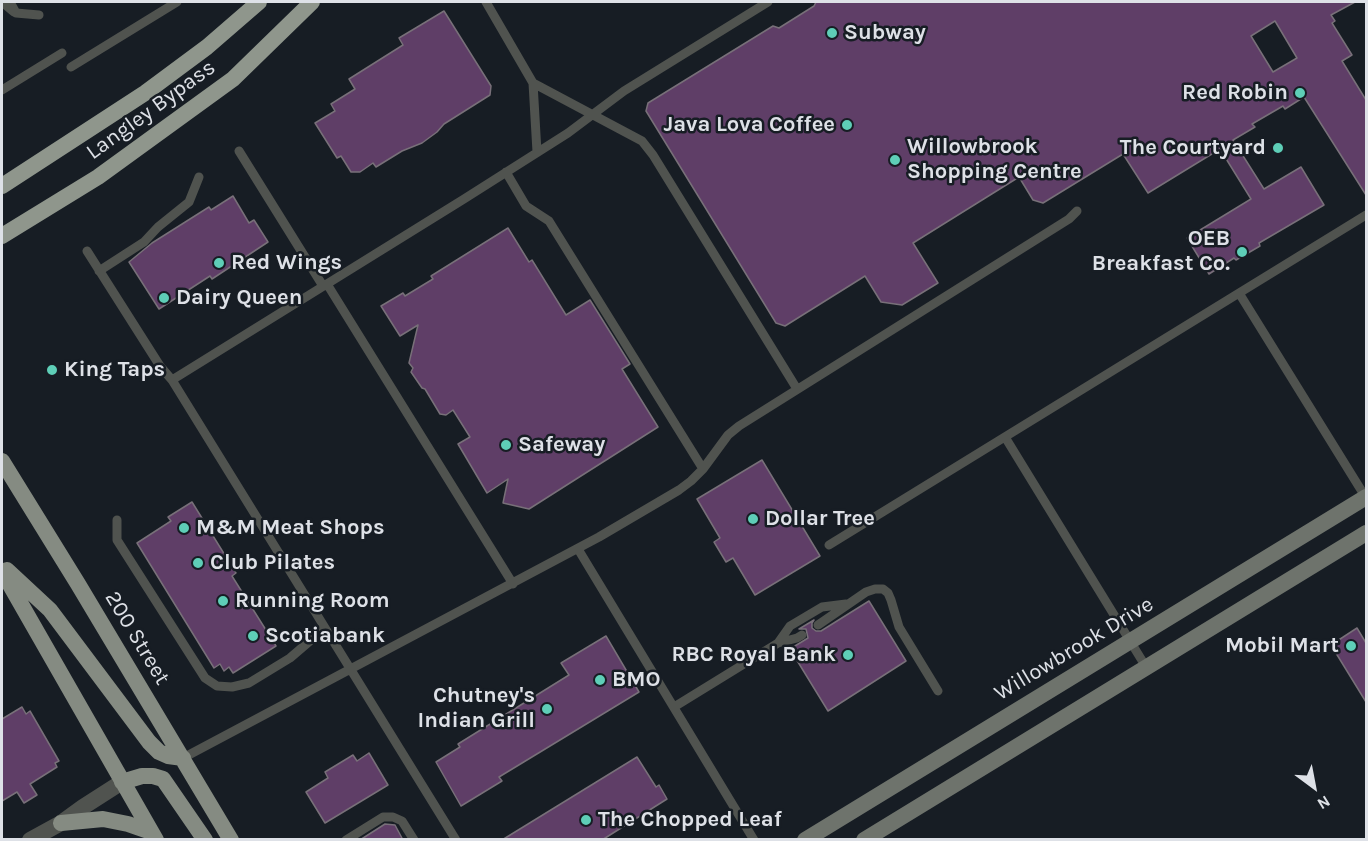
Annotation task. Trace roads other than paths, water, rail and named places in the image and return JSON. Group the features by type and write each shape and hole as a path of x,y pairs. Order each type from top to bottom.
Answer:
{"highway":[{"name":"Langley Bypass","path":"2,186 145,93 207,47 259,2"},
{"name":"Langley Bypass","path":"2,236 98,177 224,86 312,2"}],"main road":[{"name":"200 Street","path":"2,461 231,840"},
{"name":"Willowbrook Drive","path":"805,840 1366,497"},
{"path":"864,840 1366,533"},
{"path":"2,565 50,609 149,742 159,752 183,758"},
{"path":"2,570 154,836"},
{"path":"122,783 142,776 163,779 206,840"},
{"path":"61,823 103,819 128,824 154,836"}],"street":[{"path":"30,840 61,823 122,783"}],"lane":[{"path":"2,2 16,13 39,15"},
{"path":"10,2 16,13"},
{"path":"71,67 177,2"},
{"path":"486,2 533,83 537,152"},
{"path":"172,380 506,172 624,91 768,2"},
{"path":"2,90 62,53"},
{"path":"533,83 642,141 797,389"},
{"path":"239,152 513,584"},
{"path":"506,172 526,206 549,221 703,469"},
{"path":"99,271 144,243 158,227 189,202 199,177"},
{"path":"183,758 578,549 679,490 692,481 728,435 739,426 1069,219 1077,211"},
{"path":"829,545 1366,214"},
{"path":"87,251 160,366 172,380 456,840"},
{"path":"1239,293 1366,497"},
{"path":"1005,436 1146,667"},
{"path":"117,520 117,540 205,678 217,686 232,687 249,683 290,658 325,628"},
{"path":"578,549 754,840"},
{"path":"818,625 846,604 875,589 882,589 888,593 899,627 938,691"},
{"path":"778,643 790,626 822,607 846,604"},
{"path":"674,707 755,656 778,643 797,638 802,634"},
{"path":"346,840 384,817 393,817 402,821 414,840"}],"place":[{"name":"Subway","path":"832,33"},
{"name":"Red Robin","path":"1300,93"},
{"name":"Java Lova Coffee","path":"847,125"},
{"name":"The Courtyard","path":"1278,148"},
{"name":"Willowbrook Shopping Centre","path":"895,160"},
{"name":"OEB Breakfast Co.","path":"1242,252"},
{"name":"Red Wings","path":"219,263"},
{"name":"Dairy Queen","path":"164,298"},
{"name":"King Taps","path":"52,370"},
{"name":"Safeway","path":"506,445"},
{"name":"Dollar Tree","path":"753,519"},
{"name":"M&M Meat Shops","path":"184,528"},
{"name":"Club Pilates","path":"198,563"},
{"name":"Running Room","path":"223,601"},
{"name":"Scotiabank","path":"253,636"},
{"name":"Mobil Mart","path":"1351,646"},
{"name":"RBC Royal Bank","path":"848,655"},
{"name":"BMO","path":"600,680"},
{"name":"Chutney's Indian Grill","path":"547,709"},
{"name":"The Chopped Leaf","path":"586,820"}]}
